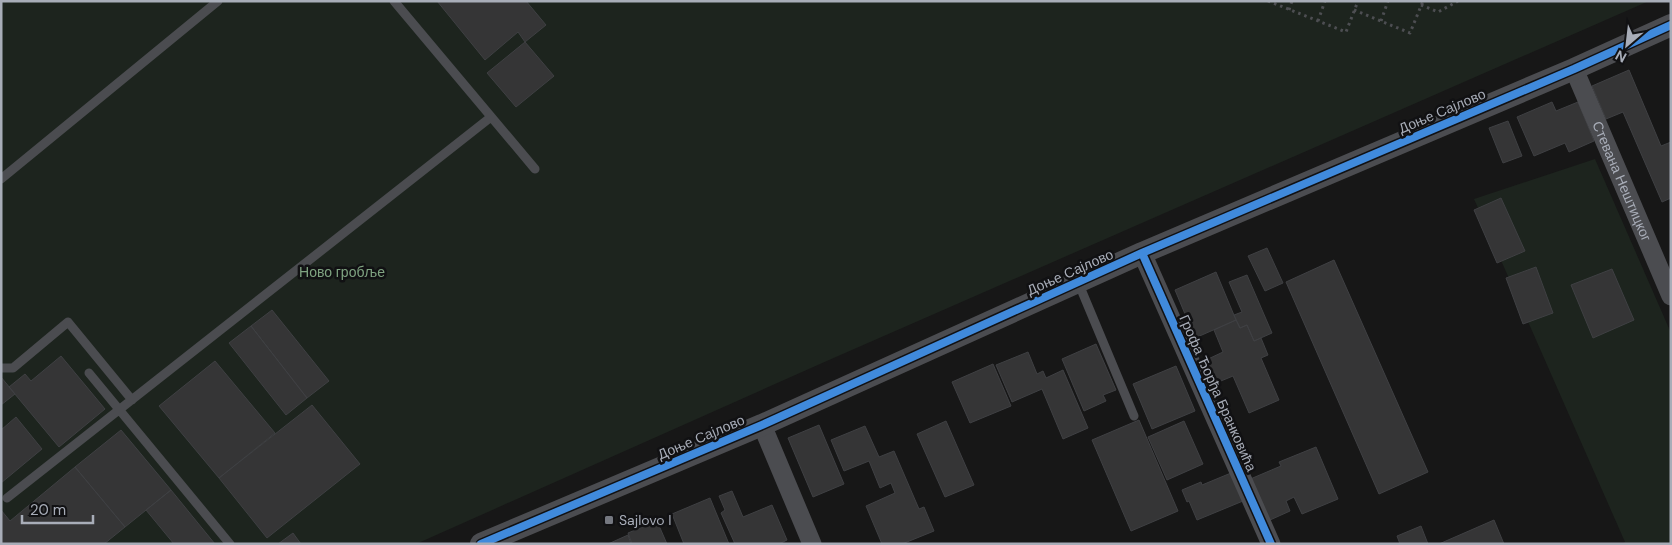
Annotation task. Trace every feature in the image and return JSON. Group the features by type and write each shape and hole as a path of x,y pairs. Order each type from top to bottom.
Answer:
{"street":[{"name":"Доње Сајлово","path":"481,544 762,425 1142,253 1574,69 1671,25"},
{"name":"Стевана Нештицког","path":"1574,69 1671,296"},
{"name":"Грофа Ђорђа Бранковића","path":"1142,253 1270,544"},
{"name":"Доње Сајлово","path":"762,425 812,544"}],"lane":[{"path":"1,179 218,1"},
{"path":"394,1 535,169"},
{"path":"7,498 491,117"},
{"path":"1078,282 1134,416"},
{"path":"1,368 12,368 68,322 132,400"},
{"path":"89,373 230,544"}],"path":[{"path":"1268,1 1346,32 1358,1"},
{"path":"1289,10 1292,1"},
{"path":"1318,21 1325,1"},
{"path":"1380,21 1388,1"},
{"path":"1354,10 1410,33 1422,3 1438,12 1458,1"}],"green space":[{"name":"Ново гробље","path":"1,1 1649,1 829,360 416,544 1,544"},
{"path":"1595,159 1671,333 1671,544 1622,544 1625,542 1474,199"}],"building":[{"path":"437,1 526,1 546,25 525,42 518,32 485,60"},
{"path":"525,42 554,76 516,107 487,73"},
{"path":"1629,70 1661,146 1671,142 1671,198 1662,202 1623,112 1606,119 1592,86"},
{"path":"1552,102 1556,111 1578,102 1594,141 1569,152 1565,143 1534,156 1517,117"},
{"path":"1508,121 1522,156 1503,163 1489,128"},
{"path":"1501,198 1525,251 1497,263 1474,210"},
{"path":"1267,248 1283,283 1265,291 1248,256"},
{"path":"1334,260 1428,472 1379,494 1286,282"},
{"path":"1536,267 1553,313 1523,324 1506,278"},
{"path":"1612,269 1634,320 1593,338 1571,285"},
{"path":"1216,272 1236,320 1195,338 1175,290"},
{"path":"1247,275 1272,333 1254,341 1247,325 1240,328 1234,315 1242,312 1229,282"},
{"path":"272,310 329,381 307,398 251,326"},
{"path":"1236,320 1240,328 1247,325 1254,341 1261,338 1268,355 1261,358 1279,400 1249,413 1233,376 1216,383 1206,360 1223,352 1214,330"},
{"path":"251,326 307,398 286,415 229,343"},
{"path":"1096,344 1116,390 1103,395 1106,401 1084,411 1062,359"},
{"path":"1028,352 1037,374 1043,371 1046,378 1063,370 1088,428 1063,439 1042,389 1012,402 996,365"},
{"path":"61,356 105,409 59,447 9,387 25,374 31,381"},
{"path":"215,361 275,433 219,478 159,406"},
{"path":"993,364 1011,406 970,423 952,382"},
{"path":"1176,366 1195,411 1152,429 1133,384"},
{"path":"1,377 15,394 1,405"},
{"path":"312,405 360,464 267,538 219,478"},
{"path":"16,417 42,449 1,483 1,430"},
{"path":"1139,420 1178,511 1131,531 1092,440"},
{"path":"946,421 974,485 945,497 917,434"},
{"path":"1184,421 1203,464 1167,480 1148,437"},
{"path":"819,425 844,484 813,497 788,438"},
{"path":"865,426 879,457 894,451 919,509 924,507 934,531 902,544 882,544 866,506 895,493 891,483 880,488 869,461 844,471 831,440"},
{"path":"121,430 171,490 125,527 75,467"},
{"path":"1316,447 1338,499 1302,514 1294,497 1286,501 1290,511 1270,520 1248,480 1281,466 1279,462"},
{"path":"75,467 125,527 104,544 1,544 1,510 10,521"},
{"path":"1231,473 1243,501 1197,520 1182,490 1201,482 1202,485"},
{"path":"171,490 215,544 174,544 146,510"},
{"path":"732,491 743,517 772,505 787,540 779,544 735,544 721,513 725,510 719,496"},
{"path":"710,498 729,544 684,544 672,514"},
{"path":"1494,520 1504,544 1439,544"},
{"path":"657,521 667,544 632,544 628,533"},
{"path":"1421,526 1428,544 1400,544 1397,536"},
{"path":"293,533 301,544 278,544"},
{"path":"628,535 631,544 608,544"}],"cycle path":[{"path":"481,544 762,425 1142,253 1574,69 1671,25"},
{"path":"1142,253 1271,544"}],"place":[{"name":"Sajlovo I","path":"609,520"}]}
